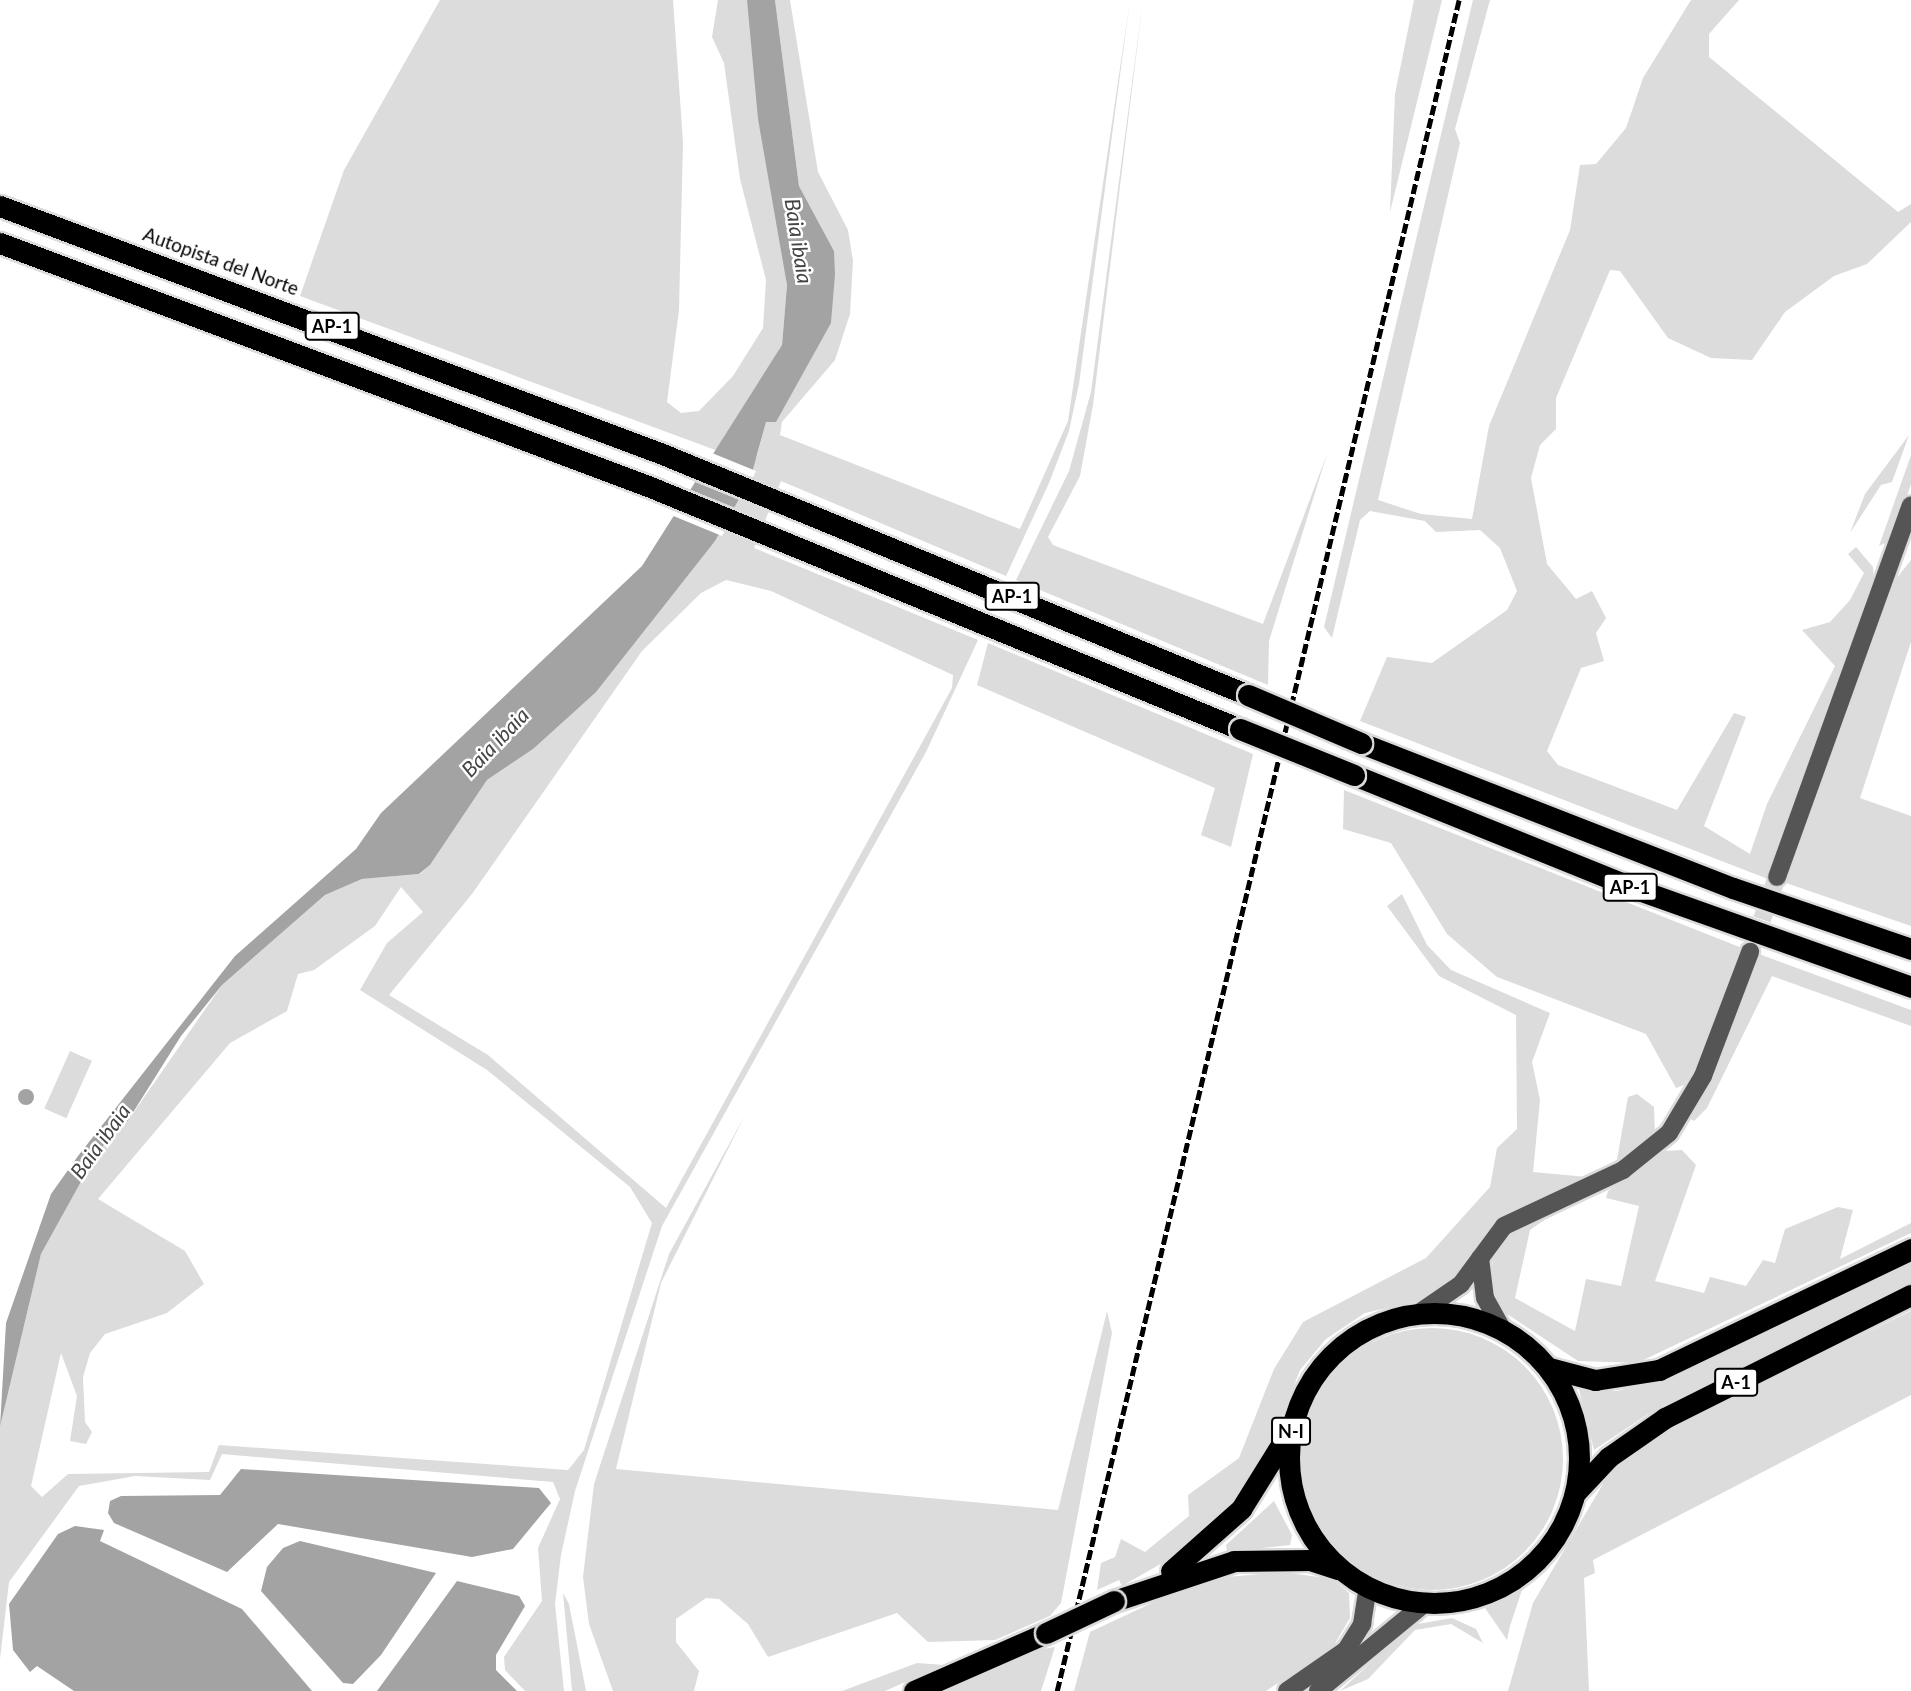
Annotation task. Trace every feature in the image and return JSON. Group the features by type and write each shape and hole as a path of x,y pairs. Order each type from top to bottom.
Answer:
{"highway":[{"name":"Autopista del Norte","path":"0,205 660,453 1361,743 1733,888 1911,949"},
{"name":"AP-1","path":"0,243 648,486 1639,890 1911,987"},
{"name":"A-1","path":"1549,1368 1595,1380 1659,1370 1911,1249"},
{"name":"A-1","path":"1576,1492 1609,1457 1665,1418 1911,1296"},
{"name":"N-I","path":"914,1691 1155,1583 1205,1566 1270,1559 1316,1561 1343,1571 1368,1587 1425,1603 1477,1596 1515,1579 1555,1539 1576,1492 1573,1414 1549,1368 1503,1330 1462,1315 1419,1313 1369,1328 1337,1350 1311,1379 1292,1427 1227,1525 1155,1583"},
{"name":"N-I","path":"1292,1427 1297,1506 1316,1541 1343,1571"}],"street":[{"path":"1777,877 1910,509"},
{"path":"1419,1313 1461,1284 1514,1219 1623,1170 1669,1133 1703,1076 1750,952"},
{"path":"1480,1258 1485,1298 1503,1330"},
{"path":"1287,1691 1346,1650 1362,1624 1368,1587"},
{"path":"1318,1691 1425,1603"}],"shaded area":[{"path":"440,0 673,0 683,142 679,310 667,402 681,413 699,411 733,376 763,328 766,280 740,179 724,63 712,37 718,0 747,0 787,285 782,345 718,451 300,296 344,170"},
{"path":"775,0 790,0 818,172 848,230 853,261 850,314 835,360 782,422 780,435 1020,529 1068,421 1130,0 1079,384 1069,431 1049,483 1006,576 781,481 754,548 978,640 926,752 662,1226 575,1491 561,1555 555,1604 564,1691 525,1691 505,1670 504,1657 542,1601 538,1548 560,1499 553,1482 222,1454 210,1480 135,1476 79,1486 9,1582 0,1659 0,1427 41,1254 98,1151 127,1122 222,985 325,895 362,879 420,874 430,865 487,780 533,749 655,614 715,541 757,456 766,421 831,323 834,251 799,186","holes":["726,580 771,591 953,675 952,688 666,1208 488,1055 389,995 472,894 642,651 701,593","401,887 423,912 387,943 360,990 487,1070 630,1187 652,1223 584,1450 568,1470 219,1445 209,1472 68,1474 42,1497 31,1486 61,1353 77,1396 70,1441 86,1444 92,1432 85,1422 83,1377 90,1353 105,1334 167,1313 204,1284 185,1251 98,1199 230,1043 287,1011 298,974 314,970 375,926"]},
{"path":"1143,0 1093,405 1080,476 1048,537 1053,545 1263,624 1327,454 1269,641 1268,685 1016,580 1069,471 1091,392"},
{"path":"1414,0 1442,0 1390,212 1395,94"},
{"path":"1473,0 1490,0 1455,129 1460,143 1378,500 1421,514 1472,519 1489,426 1570,230 1580,165 1596,164 1626,128 1643,78 1691,0 1739,0 1709,34 1709,57 1898,212 1911,204 1911,222 1867,264 1834,276 1785,312 1752,360 1711,358 1668,338 1620,271 1610,270 1556,398 1556,429 1540,445 1531,478 1547,564 1576,599 1592,591 1606,618 1596,633 1604,661 1581,668 1547,751 1558,765 1677,810 1734,713 1746,717 1704,826 1750,854 1767,804 1835,666 1802,630 1830,622 1850,600 1864,573 1848,554 1856,547 1873,567 1874,580 1768,879 1360,721 1387,657 1432,663 1507,610 1517,591 1500,548 1480,530 1436,532 1425,521 1370,511 1360,520 1332,638 1324,627"},
{"path":"1909,435 1892,482 1881,485 1850,533 1865,494"},
{"path":"1911,455 1911,484 1892,540 1879,546"},
{"path":"1911,560 1911,642 1860,798 1911,816 1911,926 1786,883 1892,584"},
{"path":"988,643 1253,754 1231,847 1201,835 1215,788 977,685"},
{"path":"1344,790 1742,948 1703,1053 1684,1085 1676,1088 1646,1034 1497,977 1447,934 1391,843 1343,829"},
{"path":"1402,894 1427,945 1451,970 1550,1013 1532,1062 1540,1100 1533,1172 1587,1177 1487,1229 1458,1280 1440,1296 1365,1313 1326,1339 1300,1370 1268,1452 1245,1490 1192,1546 1122,1586 1119,1580 1097,1590 1101,1563 1115,1557 1121,1539 1145,1552 1189,1516 1188,1495 1239,1458 1274,1369 1303,1322 1426,1258 1490,1187 1497,1148 1517,1129 1516,1015 1439,976 1387,906"},
{"path":"1759,954 1911,1010 1911,1026 1772,976 1707,1108 1694,1121 1689,1118"},
{"path":"70,1051 92,1061 66,1118 44,1109"},
{"path":"1637,1094 1654,1107 1655,1134 1616,1165 1628,1097"},
{"path":"745,1115 661,1283 616,1469 1058,1510 1107,1311 1112,1333 1061,1603 1050,1616 995,1640 928,1642 897,1613 768,1657 748,1624 719,1599 706,1598 676,1619 676,1642 699,1671 694,1691 613,1691 589,1624 583,1577 594,1484 669,1254"},
{"path":"1682,1150 1696,1165 1655,1281 1704,1293 1710,1277 1746,1286 1763,1260 1775,1263 1785,1229 1838,1207 1853,1210 1840,1259 1911,1223 1911,1233 1637,1363 1578,1361 1507,1314 1490,1294 1493,1254 1503,1237 1563,1207 1530,1230 1515,1298 1575,1331 1586,1279 1621,1286 1639,1206 1606,1198 1608,1191 1665,1151"},
{"path":"1911,1259 1911,1285 1648,1414 1594,1450 1579,1390 1617,1391 1673,1376"},
{"path":"1911,1311 1911,1395 1593,1560 1595,1573 1584,1578 1589,1691 1508,1691 1533,1603 1610,1472 1674,1426"},
{"path":"1432,1328 1458,1330 1482,1338 1505,1350 1525,1366 1541,1386 1553,1409 1561,1433 1561,1485 1553,1509 1541,1532 1525,1552 1505,1568 1482,1580 1458,1588 1432,1590 1406,1588 1382,1580 1359,1568 1339,1552 1323,1532 1311,1509 1303,1485 1301,1459 1303,1433 1311,1409 1323,1386 1339,1366 1359,1350 1382,1338 1406,1330"},
{"path":"1274,1501 1292,1535 1290,1545 1227,1552 1226,1545"},
{"path":"1283,1572 1332,1579 1349,1593 1350,1618 1333,1647 1266,1691 1074,1691 1090,1632 1203,1579"},
{"path":"1523,1587 1510,1626 1507,1640 1485,1608"},
{"path":"563,1593 569,1604 586,1691 572,1691"},
{"path":"1452,1618 1476,1629 1483,1643 1451,1624 1415,1630 1368,1679 1340,1691 1412,1625"},
{"path":"1055,1647 1041,1691 946,1691 1037,1650"},
{"path":"917,1663 944,1665 885,1691 842,1691"}],"water":[{"name":"Baia ibaia","path":"747,0 775,0 799,186 834,251 835,274 831,323 776,422 766,422 750,480 715,541 596,692 533,749 487,780 430,865 419,874 362,879 325,895 222,985 181,1036 127,1122 98,1151 41,1254 0,1427 6,1323 51,1194 78,1156 235,956 356,849 381,813 642,566 782,345 787,285 758,119"},
{"path":"23,1089 29,1089 34,1097 32,1103 23,1105 18,1100 18,1094"},
{"path":"241,1469 539,1488 551,1503 513,1549 472,1557 278,1524 227,1572 114,1523 108,1513 110,1501 121,1496 220,1495"},
{"path":"75,1526 104,1530 100,1541 242,1609 312,1691 74,1691 37,1666 30,1672 13,1650 9,1604 58,1534"},
{"path":"300,1541 436,1573 381,1655 353,1684 343,1683 261,1591 267,1567 283,1548"},
{"path":"457,1581 519,1596 525,1606 496,1655 496,1670 517,1691 377,1691"}],"pier":[{"path":"712,453 756,471 742,501 693,481"},
{"path":"688,489 738,509 722,536 671,515"}],"tunnel":[{"path":"1753,945 1777,877"}],"railway":[{"path":"1057,1691 1459,0"}]}
